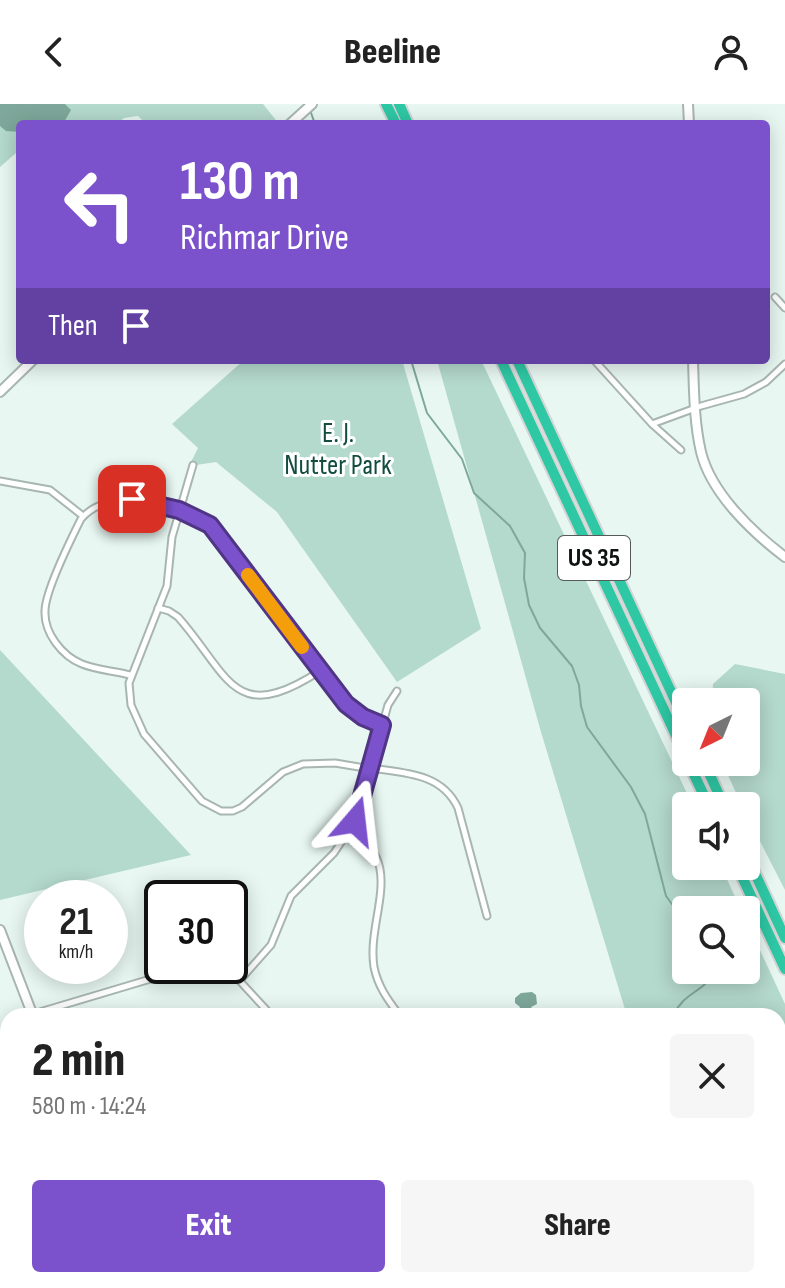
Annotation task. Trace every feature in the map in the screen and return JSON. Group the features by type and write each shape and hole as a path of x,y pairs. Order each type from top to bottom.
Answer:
{"highway":[{"name":"US 35","path":"503,364 672,728"},
{"name":"US 35","path":"519,364 672,694"},
{"path":"744,880 785,969"},
{"path":"758,880 785,938"}],"street":[{"path":"294,120 312,104"},
{"path":"775,297 785,308"},
{"path":"0,392 29,364"},
{"path":"595,364 681,450"},
{"path":"693,364 702,454 715,483 751,526 785,557"},
{"path":"652,424 744,394 766,382 785,364"},
{"path":"193,465 172,537 168,580 130,675 131,705 144,734 202,801 214,809 227,812 236,810 283,772 303,764 338,764 424,776 441,785 450,793 458,808 487,916"},
{"path":"0,481 50,490 83,516"},
{"path":"130,675 74,660 58,646 46,625 45,614 47,599 83,516 103,503 123,499 179,510 213,528 351,709 382,725"},
{"path":"158,608 178,617 230,685 248,695 263,696 282,691 320,671"},
{"path":"248,972 269,949 291,896 334,853 349,832 361,807 390,699 397,691"},
{"path":"349,832 370,845 380,864 374,966 382,991 394,1008"},
{"path":"0,930 29,1008"},
{"path":"55,1008 144,981"},
{"path":"245,984 265,1008"}],"green space":[{"path":"0,104 263,104 276,120 142,120 138,116 122,120 16,120 16,153 0,167"},
{"name":"E. J. Nutter Park","path":"240,364 403,364 481,629 397,682 277,512 216,462 196,465 191,462 198,448 172,424"},
{"path":"438,364 483,364 672,762 672,776 679,776 686,792 672,792 672,880 727,880 735,896 672,896 672,984 760,984 760,950 785,1004 785,1008 625,1008 541,732"},
{"path":"0,650 191,855 85,880 24,880 24,894 0,900"},
{"path":"735,664 785,674 785,890 760,841 760,792 736,792 728,776 760,776 760,688 713,688 713,684"}],"shaded area":[{"path":"0,104 65,104 71,110 65,120 16,120 16,132 6,131 0,126"},
{"path":"532,992 536,995 537,1004 532,1008 520,1008 515,998 521,993"}],"waterway":[{"path":"310,110 314,120"},
{"path":"412,364 427,413 462,459 474,493 510,526 525,553 524,578 529,605 540,628 572,666 587,727 631,787 645,814 666,896 672,904"},
{"path":"678,1008 705,984"}],"slow traffic":[{"path":"248,575 302,647"}],"route":[{"path":"132,499 179,510 210,525 346,704 363,717 382,725 355,821"}]}
